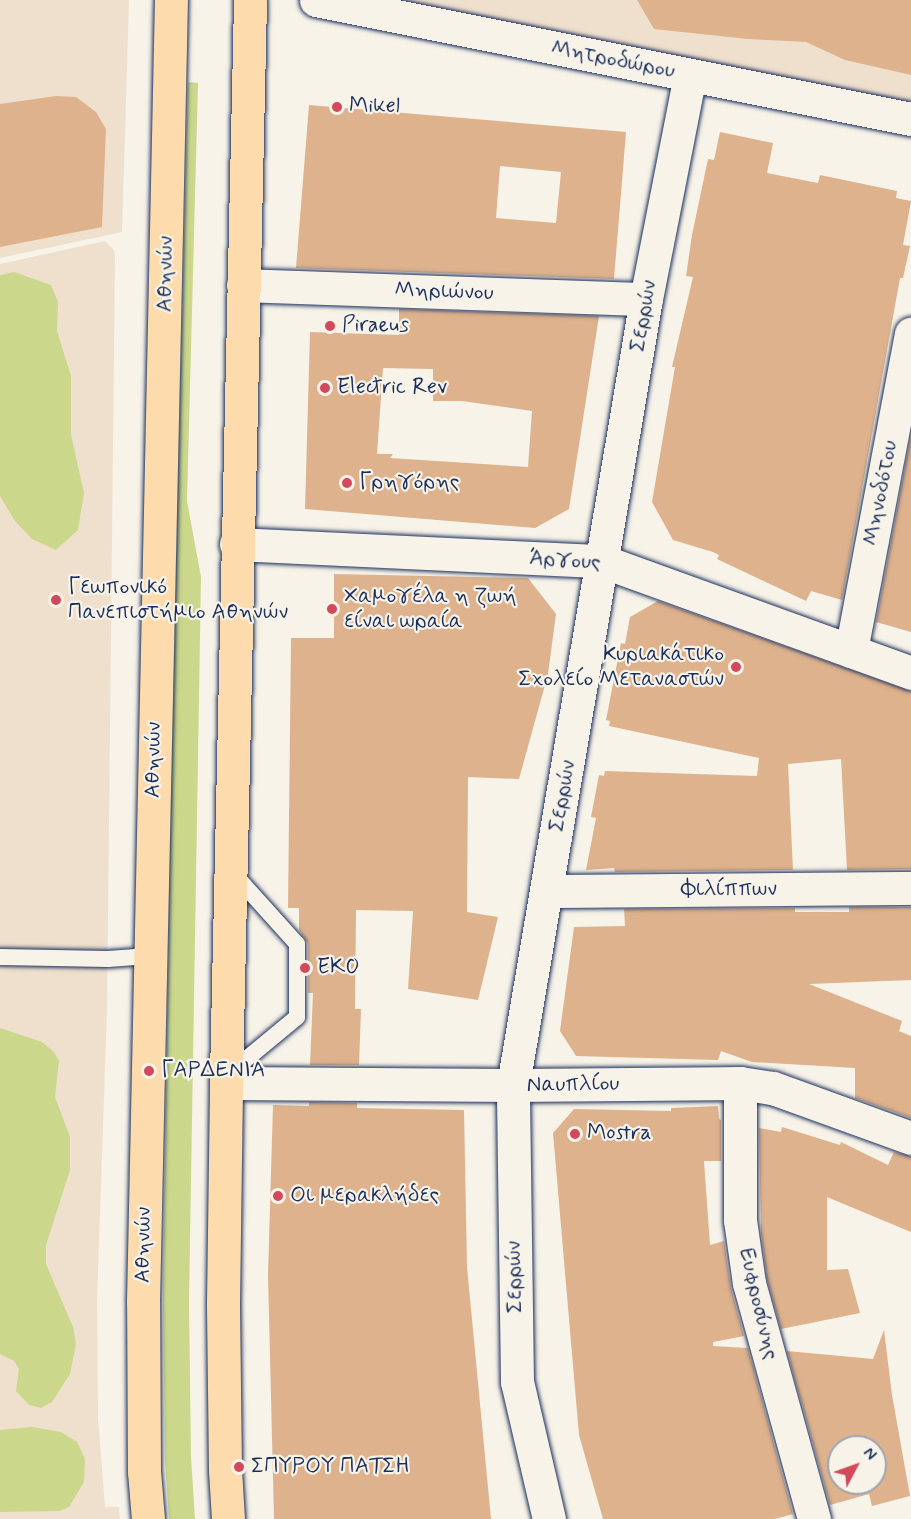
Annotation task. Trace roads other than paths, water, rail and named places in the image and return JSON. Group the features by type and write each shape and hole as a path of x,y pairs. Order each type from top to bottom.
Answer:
{"highway":[{"name":"Αθηνών","path":"148,1519 144,1471 143,1302 171,0"},
{"path":"228,1519 225,1470 223,1304 229,870 250,0"}],"street":[{"name":"Μητροδώρου","path":"316,0 911,119"},
{"name":"Σερρών","path":"549,1519 516,1382 513,1085 646,299 690,75"},
{"name":"Μηριώνου","path":"243,285 646,299"},
{"name":"Μηνοδότου","path":"851,651 911,334"},
{"name":"Άργους","path":"236,544 602,561 911,673"},
{"name":"Φιλίππων","path":"547,891 911,888"},
{"name":"Ναυπλίου","path":"226,1079 513,1085 740,1083 773,1088 911,1138"},
{"name":"Ευφροσύνης","path":"740,1083 740,1220 749,1283 814,1519"}],"lane":[{"path":"226,1079 297,1017 297,944 229,870"},
{"path":"0,957 108,959 149,956"}],"place":[{"name":"Mikel","path":"337,107"},
{"name":"Piraeus","path":"330,326"},
{"name":"Electric Rev","path":"325,388"},
{"name":"Γρηγόρης","path":"347,483"},
{"name":"Γεωπονικό Πανεπιστήμιο Αθηνών","path":"56,600"},
{"name":"Χαμογέλα η ζωή είναι ωραία","path":"332,609"},
{"name":"Κυριακάτικο Σχολείο Μεταναστών","path":"736,667"},
{"name":"EKO","path":"305,968"},
{"name":"ΓΑΡΔΕΝΙΑ","path":"149,1071"},
{"name":"Mostra","path":"575,1134"},
{"name":"Οι μερακλήδες","path":"278,1196"},
{"name":"ΣΠΥΡΟΥ ΠΑΤΣΗ","path":"239,1467"}]}
